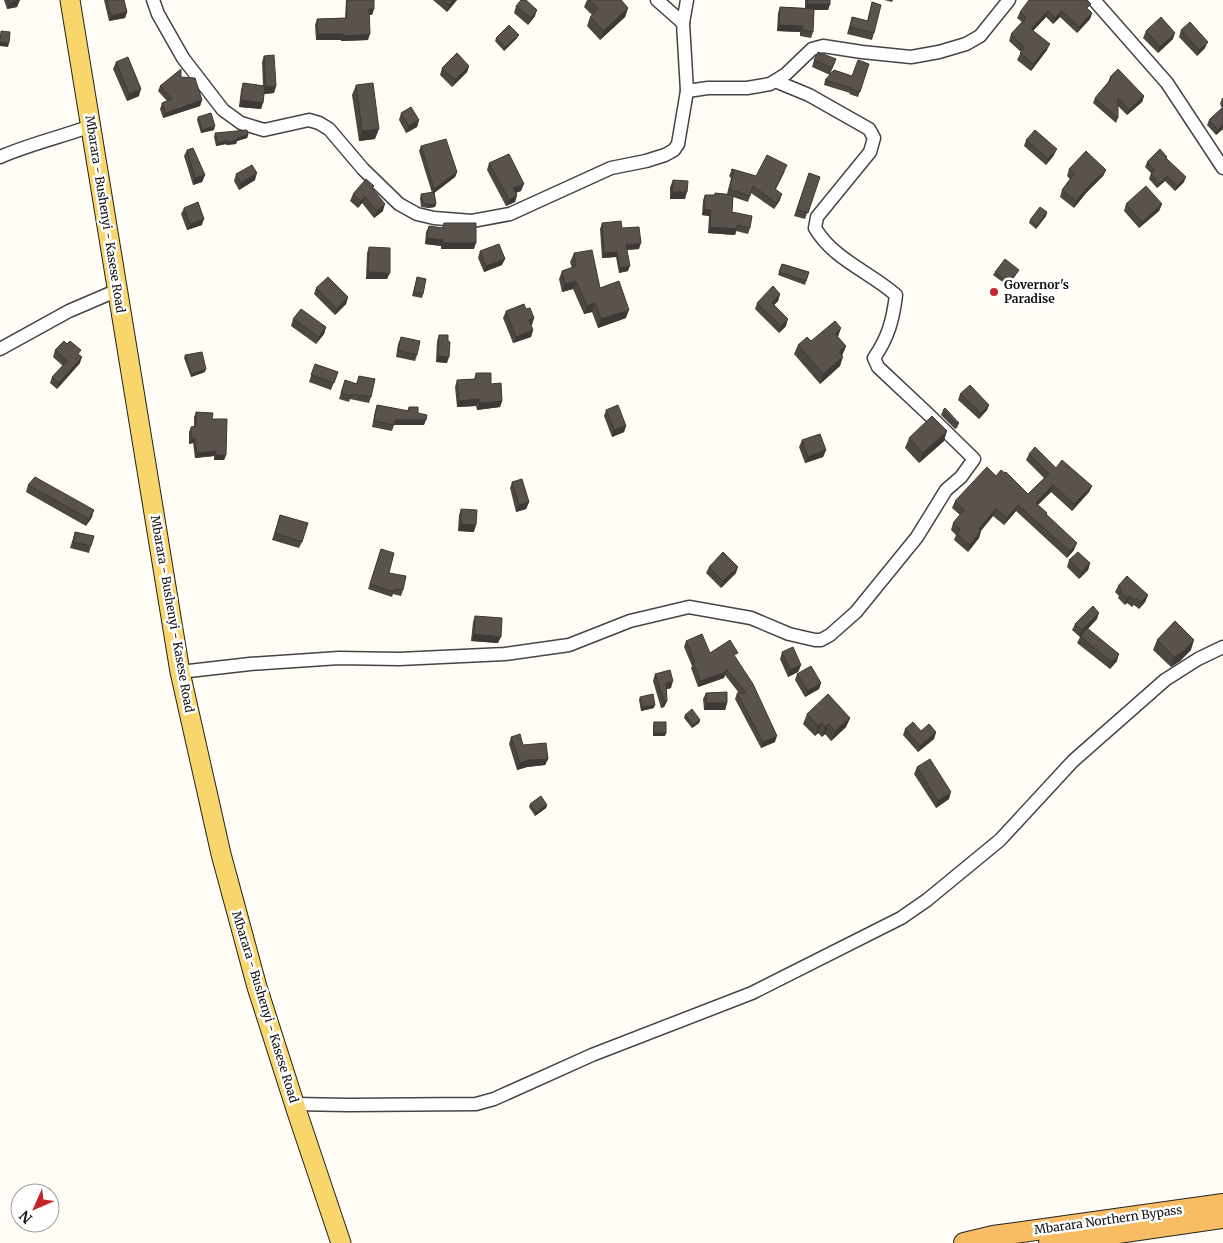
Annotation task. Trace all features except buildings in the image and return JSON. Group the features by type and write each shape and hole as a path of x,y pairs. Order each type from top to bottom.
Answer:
{"highway":[{"name":"Mbarara Northern Bypass","path":"964,1243 1013,1233 1223,1204"},
{"name":"Mbarara Northern Bypass","path":"1049,1243 1223,1218"}],"main road":[{"name":"Mbarara - Bushenyi - Kasese Road","path":"70,0 180,672 221,854 257,987 341,1243"}],"street":[{"path":"153,0 158,14 183,58 223,110 241,123 264,130 309,120 319,123 329,130 363,169 400,204 417,214 434,218 472,221 510,214 612,168 646,161 674,150 678,144 687,91 683,24 688,0"},
{"path":"657,0 683,24"},
{"path":"687,91 708,88 747,88 770,84 786,74 812,49 823,46 911,57 939,52 966,44 980,36 1009,0"},
{"path":"1094,0 1167,83 1223,168"},
{"path":"180,672 250,664 339,658 399,659 505,654 569,645 630,621 689,607 751,618 788,634 821,640 830,635 856,612 917,537 946,490 961,477 974,459 878,367 874,358 884,343 894,315 896,295 857,268 822,239 815,228 817,217 870,152 874,138 870,129 809,95 775,81"},
{"path":"0,157 26,146 61,137 91,126"},
{"path":"0,349 69,310 118,290"},
{"path":"294,1104 476,1104 494,1099 601,1052 752,993 901,918 928,900 1000,840 1073,761 1152,691 1165,680 1198,659 1223,648"}],"place":[{"name":"Governor's Paradise","path":"994,292"}]}
